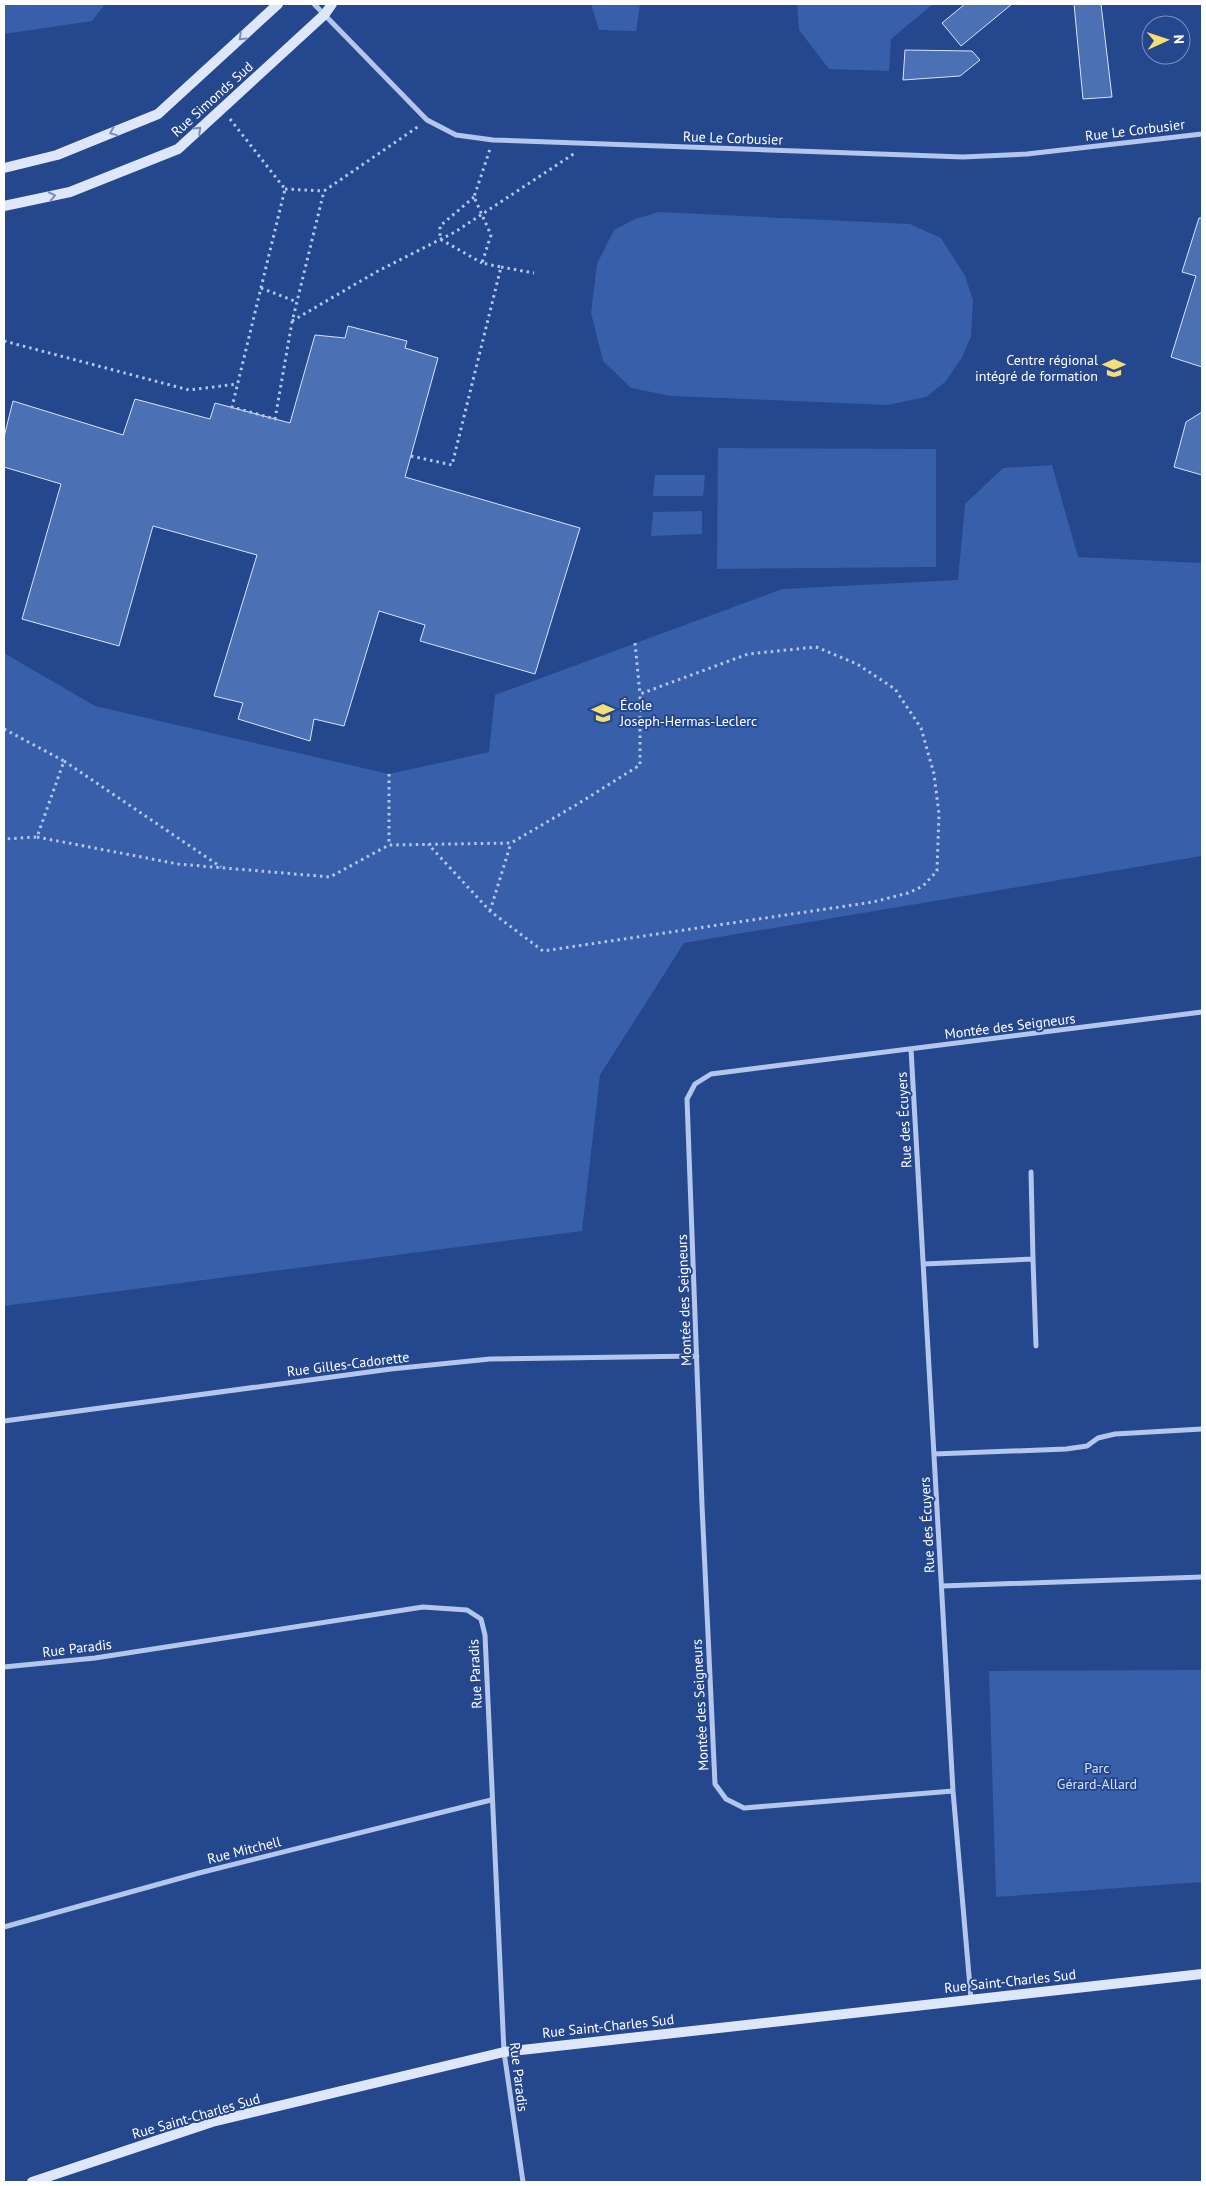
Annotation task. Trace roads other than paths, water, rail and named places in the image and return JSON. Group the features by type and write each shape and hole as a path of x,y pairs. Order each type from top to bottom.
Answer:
{"street":[{"name":"Rue Simonds Sud","path":"4,168 57,155 158,114 278,4"},
{"name":"Rue Le Corbusier","path":"314,4 427,120 456,135 493,140 962,157 1027,154 1202,134"},
{"name":"Rue Simonds Sud","path":"4,206 70,192 178,148 325,14 332,4"},
{"name":"Montée des Seigneurs","path":"953,1791 744,1808 726,1799 715,1784 702,1505 687,1099 695,1084 711,1074 1202,1012"},
{"name":"Rue des Écuyers","path":"912,1049 953,1791 970,1999"},
{"path":"1031,1172 1036,1346"},
{"path":"924,1264 1033,1259"},
{"name":"Rue Gilles-Cadorette","path":"4,1421 391,1369 490,1359 697,1356"},
{"path":"934,1454 1066,1449 1087,1446 1098,1438 1115,1434 1202,1429"},
{"path":"942,1586 1202,1577"},
{"name":"Rue Paradis","path":"4,1667 95,1658 423,1606 467,1610 481,1619 485,1636 504,2052 523,2182"},
{"name":"Rue Mitchell","path":"4,1927 181,1878 491,1800"},
{"name":"Rue Saint-Charles Sud","path":"32,2182 212,2122 504,2052 1202,1974"}],"place":[{"name":"Centre régional intégré de formation","path":"1114,368"},
{"name":"École Joseph-Hermas-Leclerc","path":"603,713"}],"park label":[{"name":"Parc Gérard-Allard","path":"1097,1776"}]}
